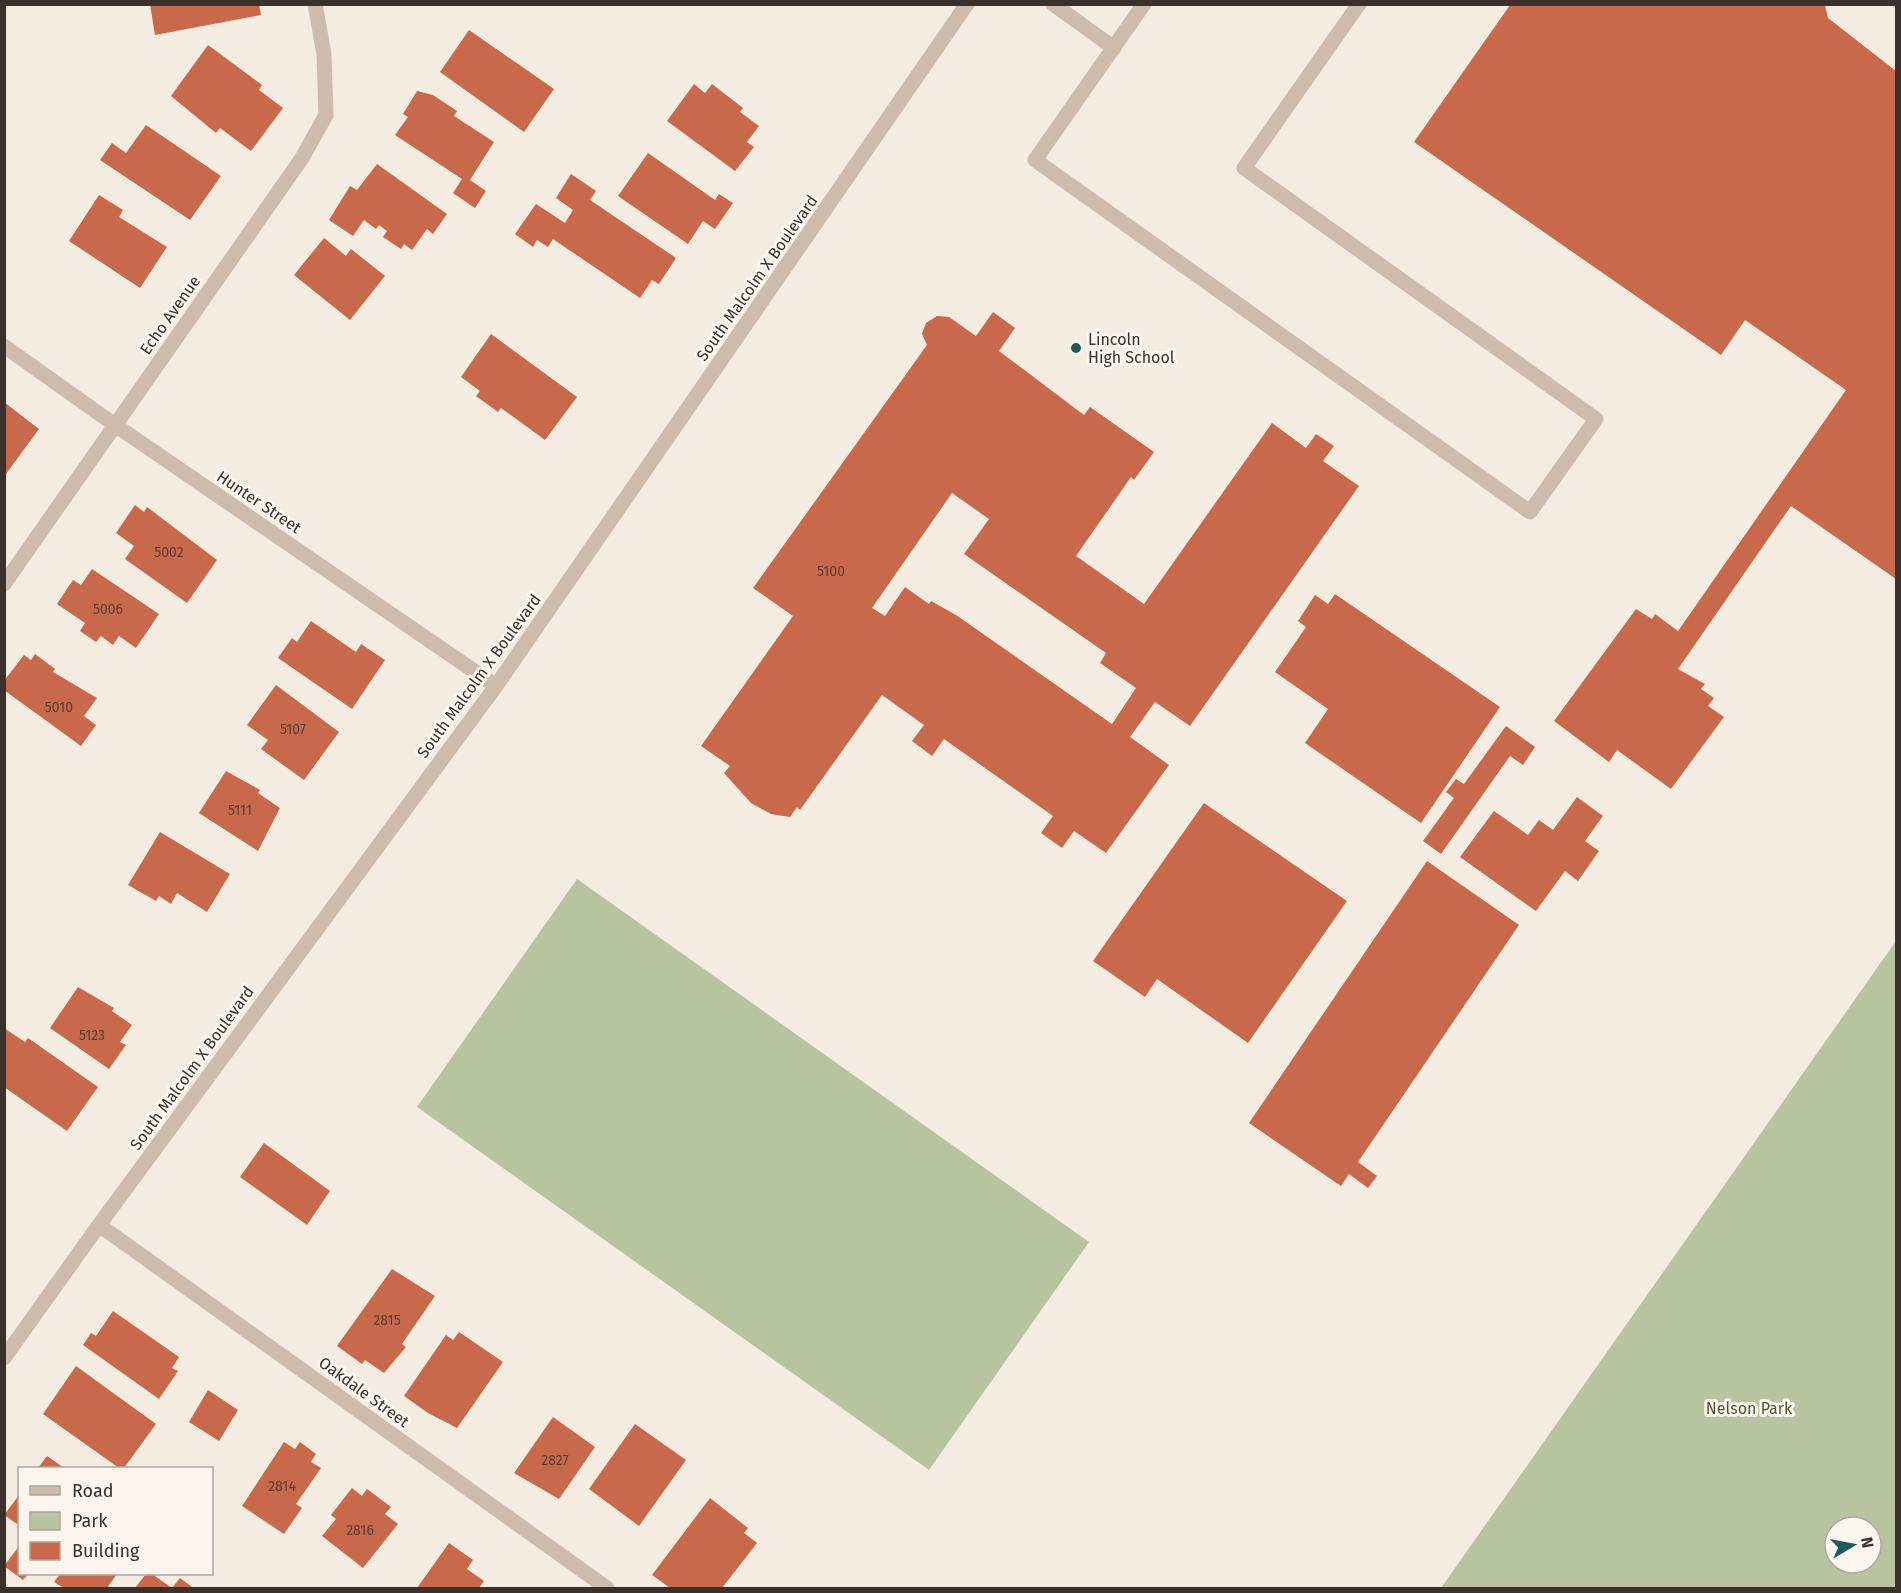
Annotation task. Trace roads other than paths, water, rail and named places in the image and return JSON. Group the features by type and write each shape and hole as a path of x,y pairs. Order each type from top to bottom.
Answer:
{"street":[{"name":"Echo Avenue","path":"4,584 302,158 326,116 324,54 315,4"},
{"name":"South Malcolm X Boulevard","path":"4,1358 99,1225 496,686 967,4"},
{"path":"1053,4 1114,48"},
{"path":"1144,4 1035,160 1530,512 1596,419 1244,168 1359,4"},
{"name":"Hunter Street","path":"4,346 115,425 496,686"},
{"name":"Oakdale Street","path":"99,1225 608,1588"}],"place":[{"name":"Lincoln High School","path":"1076,348"}],"park label":[{"name":"Nelson Park","path":"1749,1408"}]}
